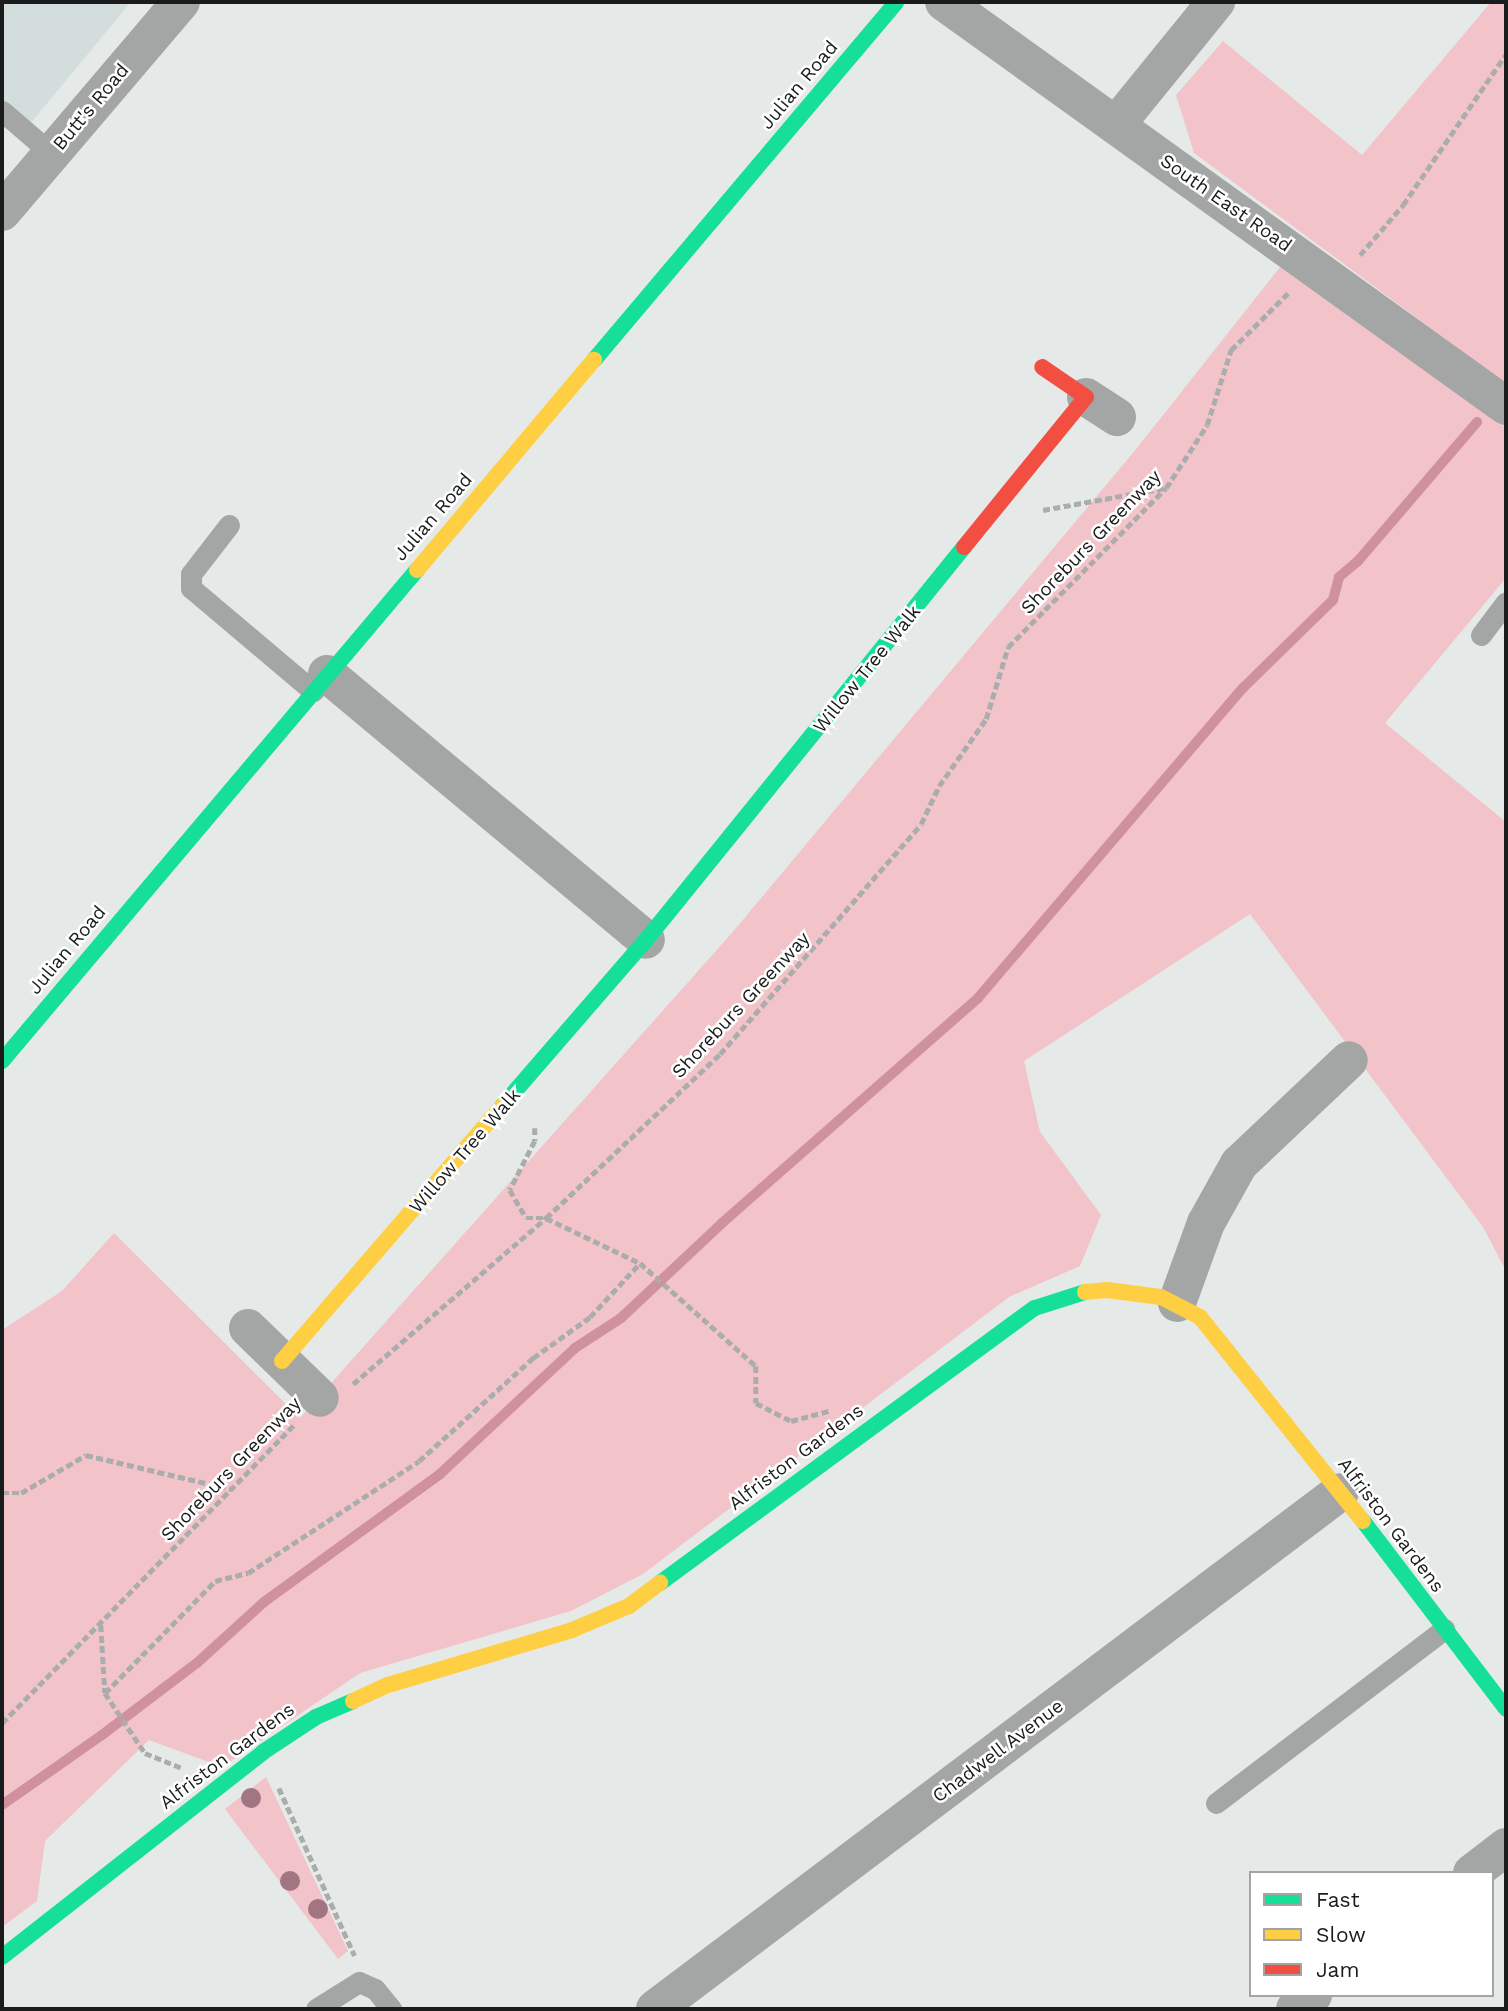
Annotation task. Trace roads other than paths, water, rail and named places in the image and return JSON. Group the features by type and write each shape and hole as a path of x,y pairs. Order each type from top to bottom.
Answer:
{"street":[{"name":"Butt's Road","path":"2,212 181,2"},
{"name":"Julian Road","path":"2,1061 896,2"},
{"name":"South East Road","path":"944,2 1326,274 1506,406"},
{"path":"1116,125 1216,2"},
{"name":"Willow Tree Walk","path":"282,1361 646,940 989,520 1101,407 1042,367"},
{"path":"320,682 646,940"},
{"path":"1178,1303 1206,1223 1238,1164 1349,1060"},
{"name":"Alfriston Gardens","path":"2,1956 263,1752 316,1717 388,1685 572,1630 629,1606 1035,1308 1080,1293 1107,1290 1178,1303 1216,1334 1506,1709"},
{"path":"248,1328 320,1398"},
{"name":"Chadwell Avenue","path":"656,2009 1340,1492"},
{"path":"1475,1871 1506,1847"},
{"path":"1294,2009 1310,1997"}],"lane":[{"path":"2,111 51,154"},
{"path":"229,525 191,574 191,589 320,682"},
{"path":"1480,635 1506,602"},
{"path":"1216,1803 1444,1629"},
{"path":"316,2009 349,1986 367,1984 391,2009"}],"waterway":[{"path":"2,1805 102,1735 197,1663 264,1602 440,1474 575,1348 621,1318 722,1223 978,998 1243,688 1333,600 1339,577 1358,561 1477,422"}]}
